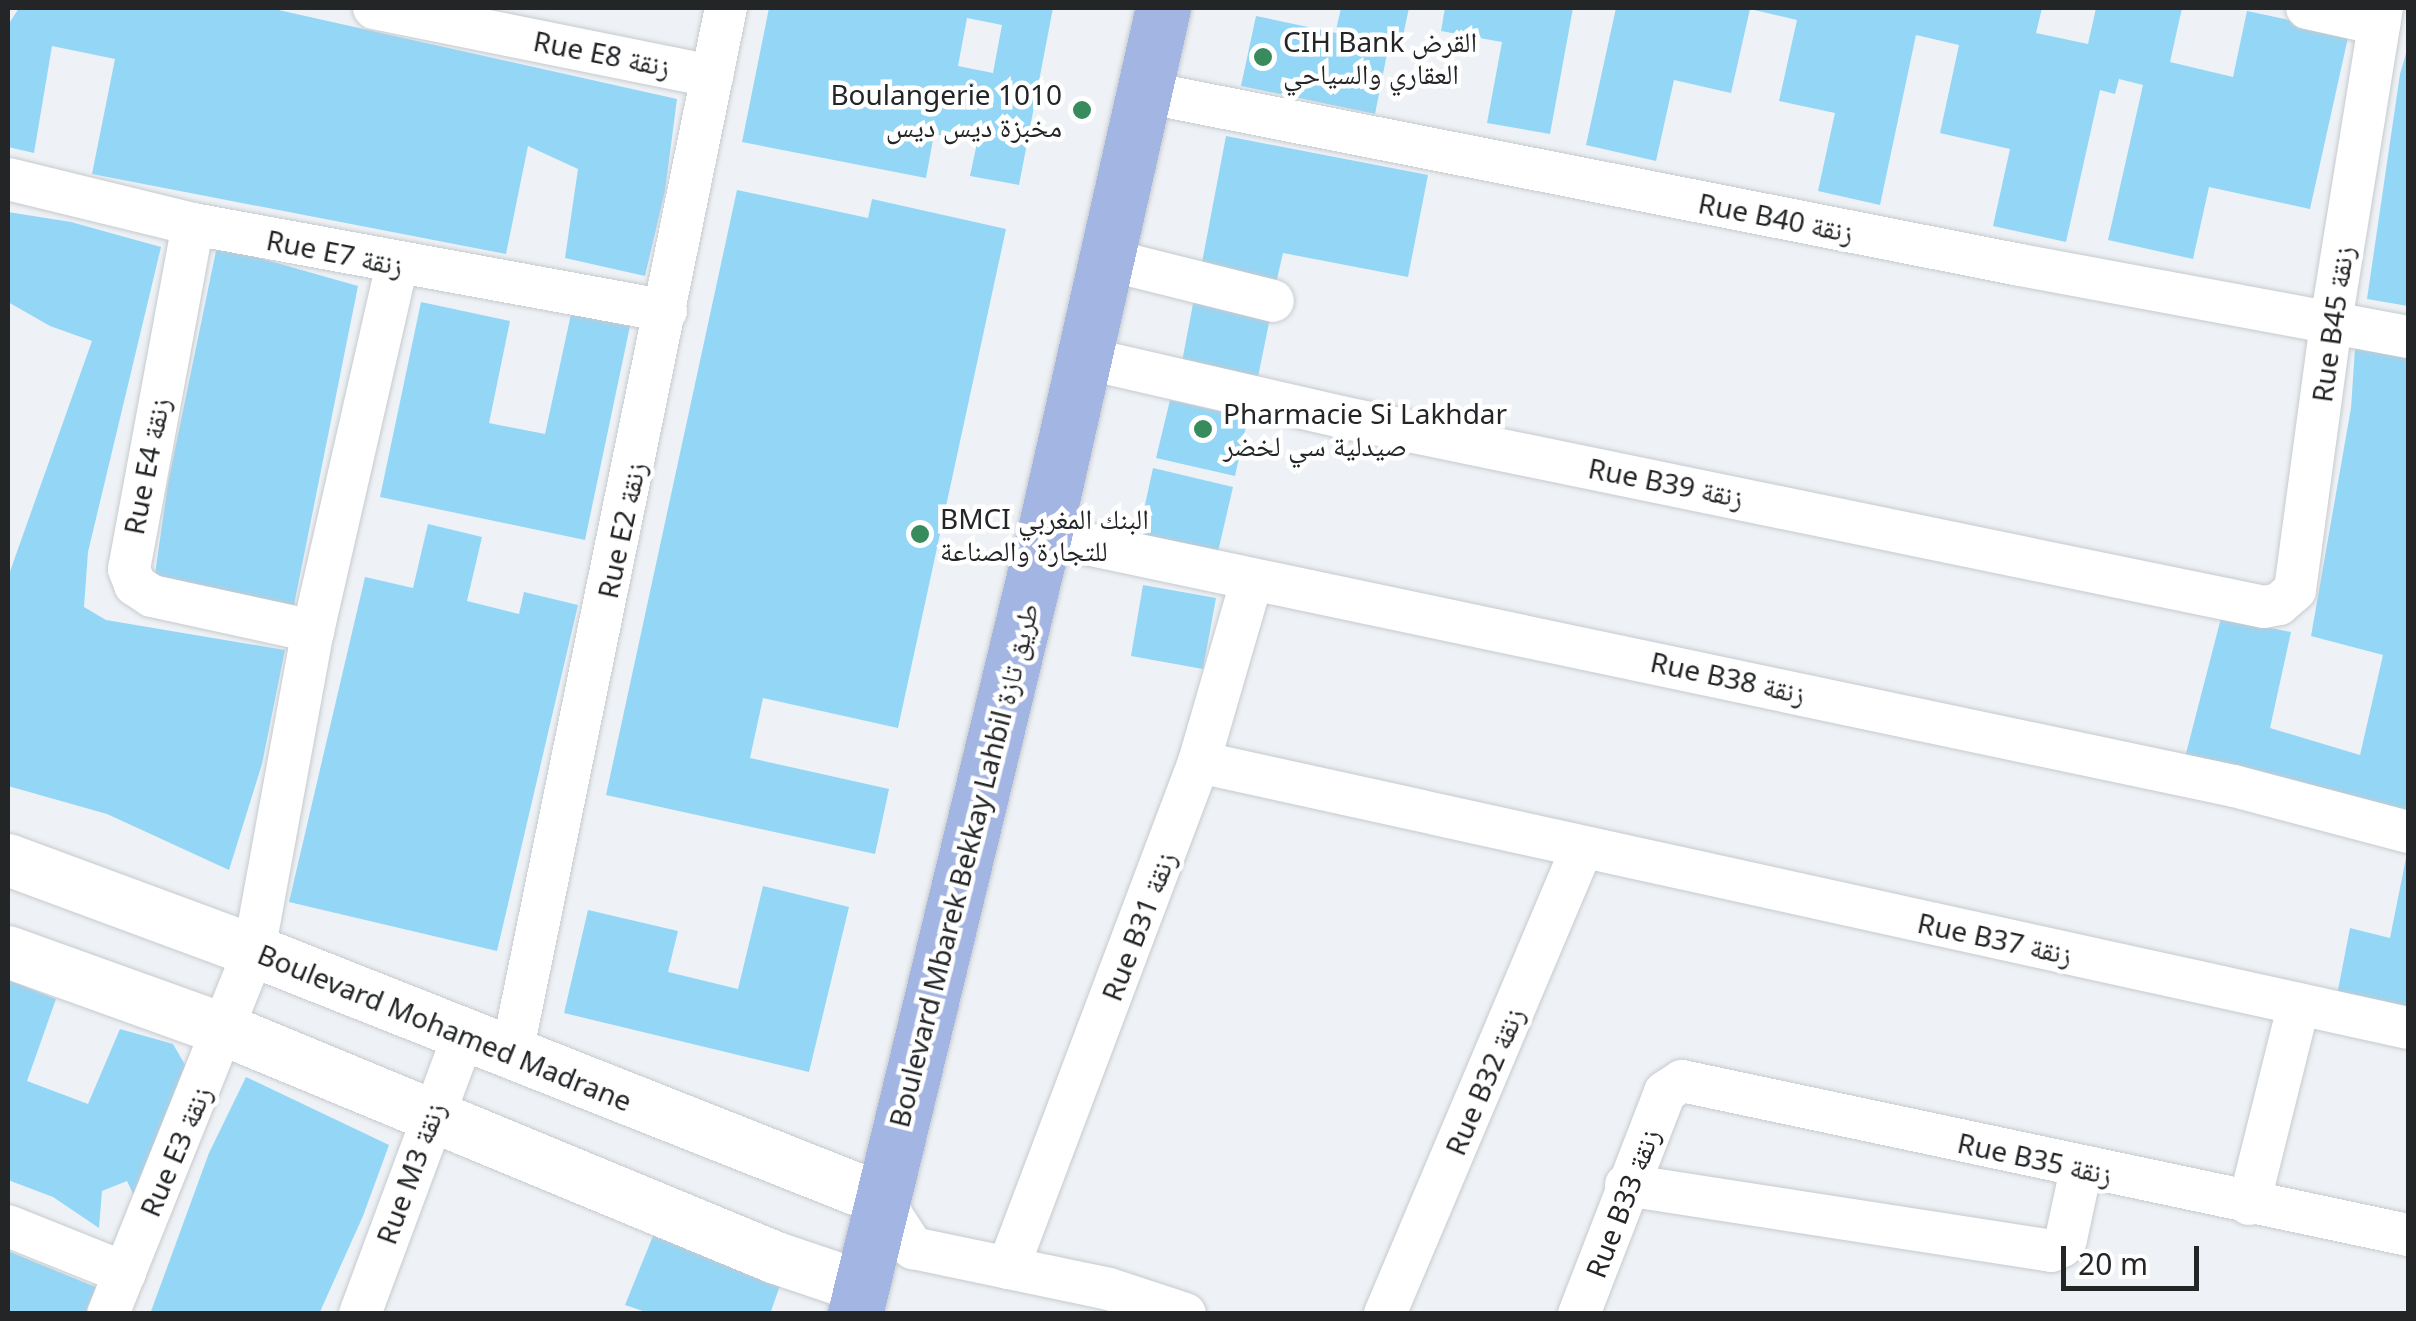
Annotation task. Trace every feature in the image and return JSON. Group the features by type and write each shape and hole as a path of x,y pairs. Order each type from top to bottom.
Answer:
{"main road":[{"name":"Boulevard Mbarek Bekkay Lahbil طريق تازة","path":"859,1300 880,1199 1044,535 1162,8"}],"street":[{"name":"Rue E8 زنقة","path":"374,8 712,76"},
{"name":"Rue E2 زنقة","path":"512,1053 726,8"},
{"path":"2307,8 2381,16"},
{"name":"Rue B45 زنقة","path":"2248,603 2264,608 2278,604 2294,590 2330,322 2381,16"},
{"name":"Rue B40 زنقة","path":"1144,92 2408,337"},
{"name":"Rue E7 زنقة","path":"8,179 193,224 666,311"},
{"name":"Rue E4 زنقة","path":"193,224 129,570 135,586 152,596 314,631"},
{"path":"1105,259 1273,301"},
{"path":"225,1030 254,951 314,631 398,264"},
{"name":"Rue B39 زنقة","path":"1084,358 1341,417 2248,603"},
{"name":"Rue B38 زنقة","path":"1044,535 2234,786 2408,832"},
{"name":"Rue B31 زنقة","path":"1008,1268 1199,762 1252,580"},
{"name":"Rue B37 زنقة","path":"1199,762 2408,1028"},
{"name":"Rue B32 زنقة","path":"1385,1314 1582,848"},
{"name":"Boulevard Mohamed Madrane","path":"8,860 254,951 880,1199"},
{"path":"8,952 225,1030 431,1112 776,1258 859,1300 913,1248"},
{"path":"2249,1204 2299,1004"},
{"name":"Rue E3 زنقة","path":"108,1314 225,1030"},
{"name":"Rue M3 زنقة","path":"360,1314 431,1112 464,1034"},
{"name":"Rue B35 زنقة","path":"1665,1092 1672,1085 1692,1081 2081,1169 2408,1235"},
{"name":"Rue B33 زنقة","path":"1579,1314 1665,1092"},
{"path":"1626,1185 2050,1250 2062,1246 2066,1238 2081,1169"},
{"path":"880,1199 913,1248 1109,1289 1185,1314"},
{"path":"8,1226 125,1272"}],"building":[{"path":"19,8 274,9 677,99 665,191 645,276 565,258 578,169 528,146 506,254 92,174 115,59 52,46 34,153 8,147 8,25"},
{"path":"769,8 1053,8 1019,185 970,176 977,143 934,134 926,178 742,142","holes":["967,18 1002,25 993,73 958,66"]},
{"path":"1341,8 1409,8 1401,45 1336,30"},
{"path":"1445,8 1573,8 1550,134 1487,123 1502,42 1441,31"},
{"path":"1616,8 2042,8 2036,33 2088,44 2096,8 2182,8 2170,62 2233,77 2247,11 2349,33 2310,209 2209,187 2193,259 2108,240 2143,85 2119,79 2115,94 2100,90 2066,242 1993,226 2010,149 1940,133 1959,45 1916,35 1880,205 1818,191 1835,113 1779,101 1797,20 1750,9 1731,93 1674,80 1656,161 1586,145"},
{"path":"1256,16 1389,44 1375,114 1241,86"},
{"path":"2408,47 2408,306 2367,299 2400,74"},
{"path":"1226,136 1428,175 1408,277 1283,253 1275,288 1200,273"},
{"path":"737,190 868,218 872,199 1006,229 898,728 763,698 750,758 889,789 875,854 606,795"},
{"path":"8,212 71,222 161,247 88,552 84,607 106,620 285,650 262,764 229,870 107,814 8,786 8,577 92,341 50,326 8,302"},
{"path":"217,246 358,286 293,610 154,581 168,483"},
{"path":"1195,293 1272,308 1258,377 1182,362"},
{"path":"421,302 510,321 489,423 545,434 571,314 630,326 585,540 380,497"},
{"path":"2355,348 2408,356 2408,820 2183,765 2221,618 2291,632 2270,728 2360,755 2383,655 2311,636 2351,408"},
{"path":"1170,400 1248,418 1235,476 1156,458"},
{"path":"1153,468 1233,487 1214,569 1135,551"},
{"path":"428,524 482,537 467,601 519,614 524,592 578,605 497,951 289,902 365,577 413,588"},
{"path":"1143,585 1216,598 1203,669 1131,656"},
{"path":"2407,853 2408,1009 2337,995 2350,928 2390,938"},
{"path":"763,886 849,907 809,1072 564,1013 588,910 678,931 668,972 738,989"},
{"path":"8,980 56,999 27,1081 88,1104 120,1029 173,1044 191,1075 138,1204 127,1181 102,1191 99,1228 53,1197 8,1180"},
{"path":"246,1077 389,1145 363,1216 319,1314 150,1314 209,1153"},
{"path":"655,1231 782,1280 770,1314 652,1314 625,1305"},
{"path":"8,1251 98,1288 88,1314 8,1314"}],"place":[{"name":"CIH Bank القرض العقاري والسياحي","path":"1263,57"},
{"name":"Boulangerie 1010 مخبزة ديس ديس","path":"1082,110"},
{"name":"Pharmacie Si Lakhdar صيدلية سي لخضر","path":"1203,429"},
{"name":"BMCI البنك المغربي للتجارة والصناعة","path":"920,534"}]}
